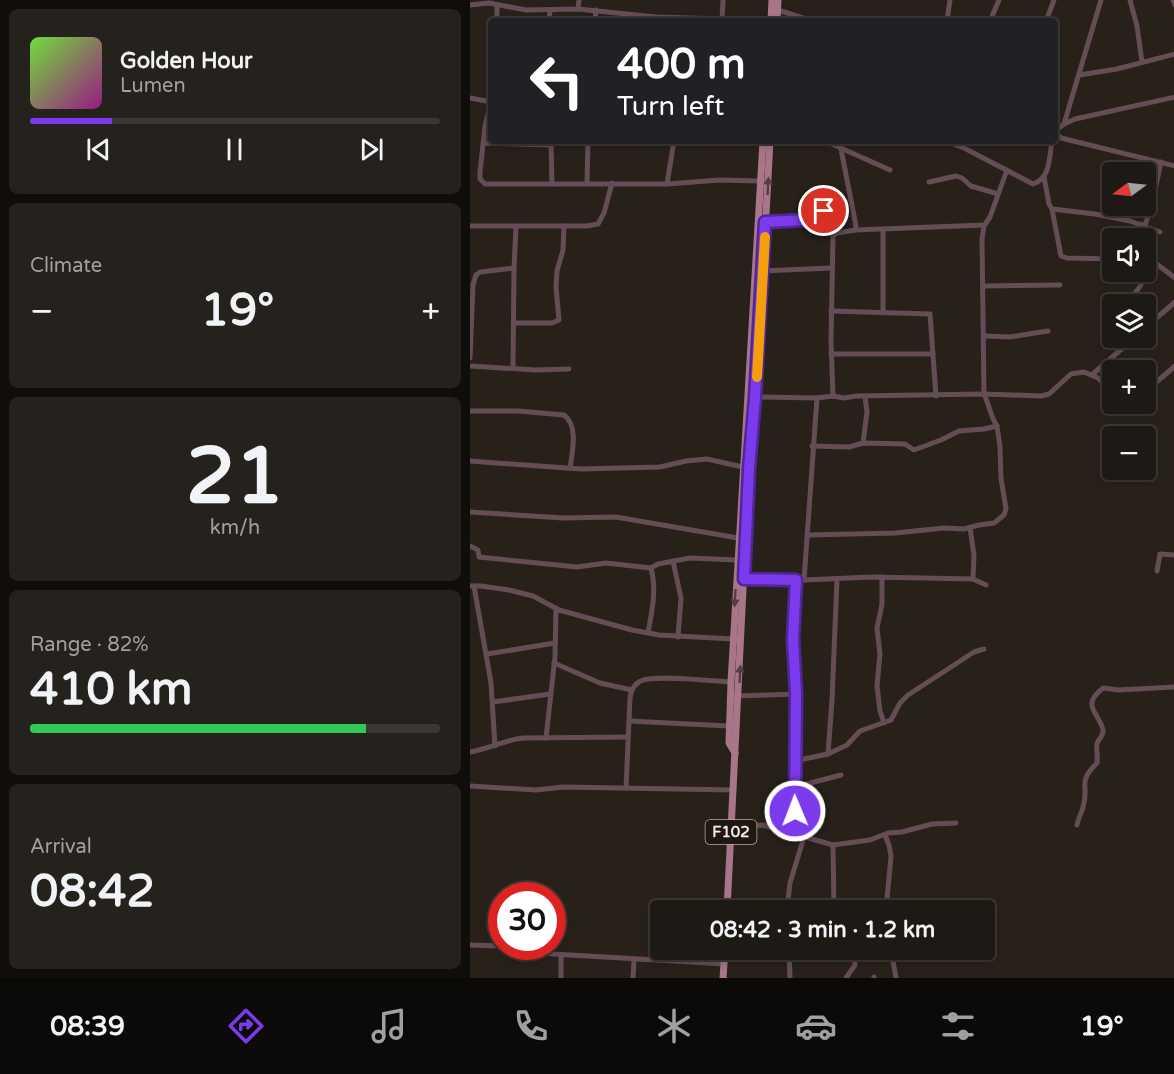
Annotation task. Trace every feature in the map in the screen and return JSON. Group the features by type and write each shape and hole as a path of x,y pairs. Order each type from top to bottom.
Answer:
{"main road":[{"path":"771,18 772,0"},
{"path":"777,18 778,0"},
{"name":"F102","path":"728,900 739,696 746,468 759,181 763,144"},
{"name":"F102","path":"735,753 729,743 729,726 738,538 755,397 770,144"},
{"path":"723,978 724,960"}],"street":[{"path":"578,9 579,0"},
{"path":"722,18 723,0"},
{"path":"947,18 950,0"},
{"path":"991,18 999,0"},
{"path":"1047,18 1054,0"},
{"path":"1064,124 1101,0"},
{"path":"1130,0 1137,26 1142,62"},
{"path":"1173,0 1175,5"},
{"path":"470,5 489,3 526,10 596,10 649,18"},
{"path":"497,5 497,18"},
{"path":"549,18 550,9"},
{"path":"595,18 596,10"},
{"path":"778,10 803,18"},
{"path":"1079,75 1175,54"},
{"path":"1058,129 1064,124 1175,97"},
{"path":"470,98 488,101"},
{"path":"488,117 480,172 480,179 485,184 759,181"},
{"path":"1058,135 1061,138 1175,166"},
{"path":"483,143 488,143"},
{"path":"551,144 552,184"},
{"path":"587,183 588,144"},
{"path":"667,183 674,144"},
{"path":"831,144 890,170"},
{"path":"954,144 1033,184 1044,177"},
{"path":"1051,144 1044,177 1061,256 1102,259"},
{"path":"841,149 855,219 855,230"},
{"path":"1141,228 1154,197 1161,162"},
{"path":"808,535 970,528 994,523 1006,512 997,426 984,394 983,286 984,225 990,217 1007,170"},
{"path":"929,182 956,176 971,186 998,194"},
{"path":"470,226 599,224 612,183"},
{"path":"1052,209 1095,214 1143,225 1160,232"},
{"path":"765,222 804,220 824,211"},
{"path":"833,396 831,268 833,236 843,231 855,230 984,225"},
{"path":"514,323 552,323 559,320 556,287 563,250 564,226"},
{"path":"514,368 516,227"},
{"path":"883,230 883,313"},
{"path":"1156,265 1175,278"},
{"path":"470,358 473,285 476,275 514,268"},
{"path":"762,271 831,268"},
{"path":"1134,294 1143,282"},
{"path":"983,286 1060,285"},
{"path":"1156,318 1175,302"},
{"path":"831,311 930,314 936,396"},
{"path":"985,336 1010,337 1048,331"},
{"path":"1093,374 1123,348"},
{"path":"831,354 933,354"},
{"path":"470,366 536,370 569,369"},
{"path":"1156,382 1175,366"},
{"path":"755,397 833,396 844,398 984,394 1041,396 1052,392 1071,374 1084,372 1093,374 1102,383"},
{"path":"863,443 867,412 865,397"},
{"path":"804,580 817,398"},
{"path":"470,411 518,411 564,415 571,424 573,443 569,468"},
{"path":"812,446 849,447 863,443 905,444 914,450 955,432 997,426"},
{"path":"470,461 569,468 660,467 707,459 746,468"},
{"path":"470,512 563,518 616,517 738,538"},
{"path":"970,528 974,555 973,579"},
{"path":"470,546 478,550 479,557 577,567 606,563 651,568 658,564 701,558 737,560"},
{"path":"1157,571 1160,554 1175,555"},
{"path":"674,561 681,598 678,637"},
{"path":"648,633 655,595 651,568"},
{"path":"744,579 804,580 882,577 973,579 986,585"},
{"path":"882,577 882,604 877,628 880,657 877,686 884,723"},
{"path":"828,754 837,579"},
{"path":"796,580 793,639 796,694 794,761 796,835"},
{"path":"495,746 493,702 487,654 472,586 509,590 533,596 577,616 648,633 678,637 733,639"},
{"path":"546,738 557,608"},
{"path":"487,654 555,643"},
{"path":"794,761 828,754 846,745 860,731 884,723 893,717 900,703 908,695 974,652 984,649"},
{"path":"554,663 600,683 632,690"},
{"path":"626,788 629,721 632,690 636,684 643,680 731,682"},
{"path":"1077,825 1083,807 1084,779 1088,771 1097,763 1097,745 1103,730 1094,712 1092,702 1094,697 1103,688 1118,690 1175,687"},
{"path":"493,702 550,694"},
{"path":"739,696 796,694"},
{"path":"629,721 729,726"},
{"path":"470,752 495,746 510,739 628,737"},
{"path":"795,787 841,775"},
{"path":"470,786 536,790 557,787 734,790"},
{"path":"732,826 763,825 833,845 870,840 932,824 956,823"},
{"path":"885,835 891,856 887,900"},
{"path":"788,900 790,883 804,837"},
{"path":"833,845 834,900"},
{"path":"470,945 488,946"},
{"path":"566,955 724,964"},
{"path":"561,960 561,978"},
{"path":"633,978 634,960"},
{"path":"789,960 790,978"},
{"path":"846,978 855,965 855,960"},
{"path":"893,960 896,978"}],"slow traffic":[{"path":"757,377 765,237"}],"route":[{"path":"795,811 796,694 793,639 796,580 744,579 749,469 765,222 799,221 824,211"}]}
